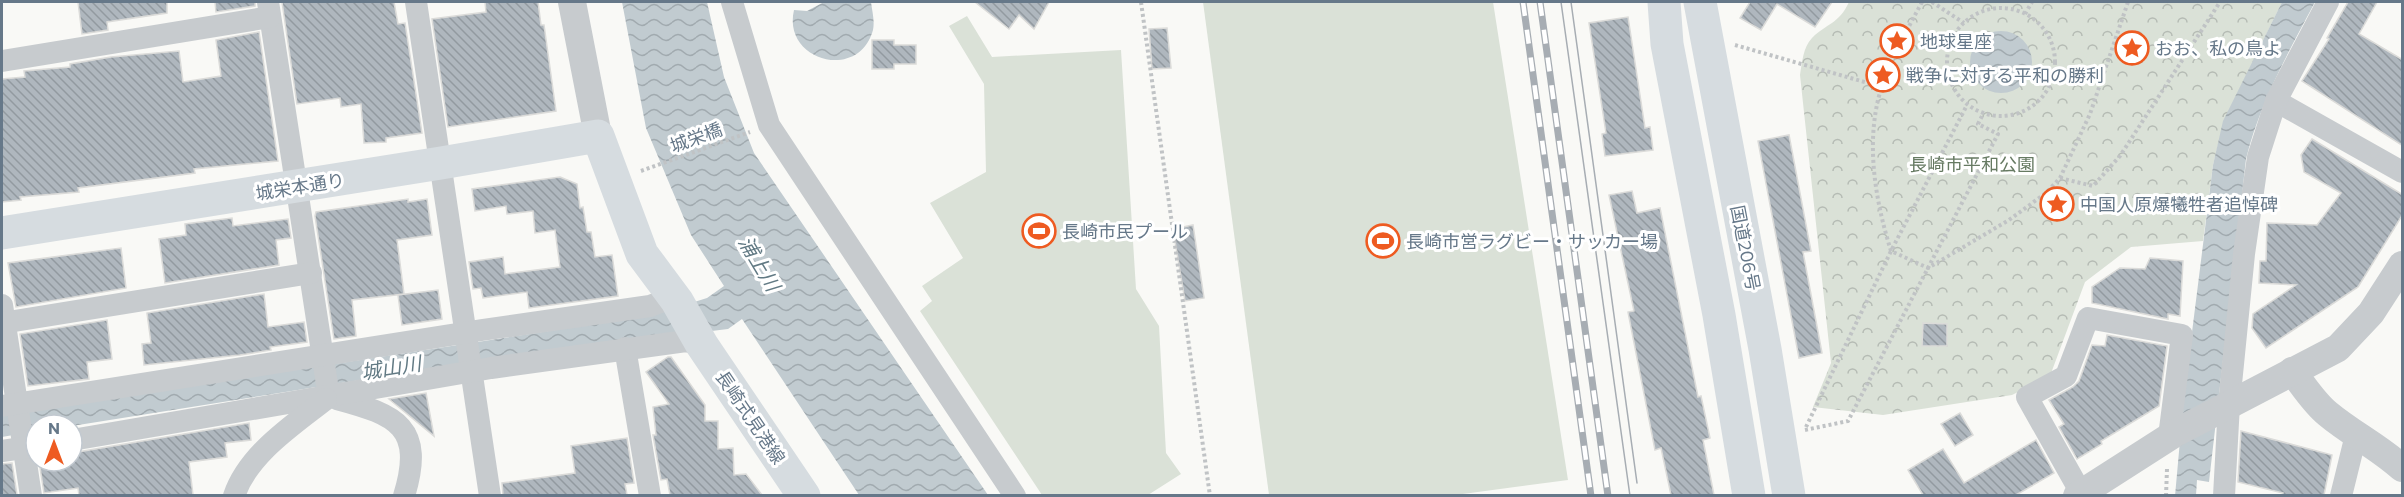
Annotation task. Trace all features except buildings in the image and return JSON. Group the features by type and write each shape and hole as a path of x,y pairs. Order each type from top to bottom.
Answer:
{"main road":[{"path":"1664,2 1667,44 1719,315 1749,495"},
{"name":"国道206号","path":"1700,2 1789,495"},
{"name":"城栄本通り","path":"2,233 296,187 598,136"},
{"path":"598,136 642,254 675,299"},
{"name":"長崎式見港線","path":"675,299 701,342 804,495"}],"street":[{"path":"416,2 490,495"},
{"path":"572,2 598,136"},
{"path":"732,2 769,125 1015,495"},
{"path":"2224,495 2226,405 2258,157 2276,101 2328,2"},
{"path":"2,61 269,9 329,397"},
{"path":"2276,101 2403,172"},
{"path":"2173,435 2182,335 2088,318 2067,376 2027,397 2079,494 2226,405 2338,348 2371,313 2403,265"},
{"path":"24,436 12,405 2,317 311,273"},
{"path":"12,405 650,306 675,299"},
{"path":"84,438 471,372 626,348 686,341 701,342"},
{"path":"626,348 650,495"},
{"path":"2292,371 2326,412 2356,435 2381,448 2403,468"},
{"path":"234,495 240,478 281,434 329,397"},
{"path":"329,397 379,410 405,432 413,456 404,495"},
{"path":"2341,495 2356,435"},
{"path":"2,451 24,447"},
{"path":"30,473 32,495"}],"path":[{"path":"1141,2 1210,495"},
{"path":"1922,2 1882,87 1876,109 1873,148 1881,218 1891,251 1928,268"},
{"path":"1932,2 1964,22"},
{"path":"2025,14 2032,2"},
{"path":"1928,268 2009,220 2046,193 2060,178 2079,142 2128,2"},
{"path":"2060,178 2093,186 2120,156 2220,2"},
{"path":"1993,9 2010,9 2025,14 2041,24 2051,40 2056,58 2054,76 2047,92 2035,106 2019,114 2001,117 1983,114 1967,105 1954,91 1947,74 1947,55 1952,38 1964,22 1977,13 1993,9"},
{"path":"1707,41 1743,46 1882,87"},
{"path":"2054,76 2099,83"},
{"path":"1783,458 1805,430 1891,251 1967,105"},
{"path":"1805,430 1848,421 1998,134 1978,124 1983,114"},
{"name":"城栄橋","path":"641,171 760,128"}],"green space":[{"name":"長崎市営ラグビー・サッカー場","path":"1203,2 1493,2 1568,480 1448,496 1269,495"},
{"name":"長崎市平和公園","path":"1849,2 2282,2 2224,121 2213,165 2203,241 2131,247 2085,282 2050,376 2012,395 1883,415 1813,407 1831,363 1800,75 1803,55 1809,42 1841,15"},
{"name":"長崎市民プール","path":"967,16 992,57 1121,50 1136,289 1159,326 1166,453 1181,474 1148,495 1042,495 920,311 932,301 922,286 963,258 930,203 986,172 984,84 949,26"}],"water":[{"path":"622,2 707,2 724,77 754,153 988,495 859,495 742,319 728,329 523,354 84,424 84,413 24,413 24,433 2,437 2,415 653,315 707,298 724,286 691,235 646,128"},
{"path":"824,2 871,2 873,30 865,46 853,56 839,60 824,59 810,52 799,42 793,28 794,10 807,11"},
{"path":"2282,2 2315,2 2267,98 2246,159 2209,482 2197,480 2196,495 2175,496 2184,396 2213,165 2223,121"},
{"path":"1995,31 2007,31 2023,40 2030,50 2032,62 2030,74 2023,84 2007,93 1995,93 1984,88 1975,79 1970,68 1970,56 1975,45 1984,36"}],"tram line":[{"path":"1561,2 1630,496"},
{"path":"1571,2 1637,483"}],"railway":[{"path":"1523,2 1591,496"},
{"path":"1540,2 1608,496"}],"place":[{"name":"地球星座","path":"1897,41"},
{"name":"おお、私の鳥よ","path":"2132,48"},
{"name":"戦争に対する平和の勝利","path":"1883,75"},
{"name":"中国人原爆犧牲者追悼碑","path":"2057,204"},
{"name":"長崎市民プール","path":"1039,231"},
{"name":"長崎市営ラグビー・サッカー場","path":"1383,241"}],"water label":[{"name":"浦上川","path":"760,263"},
{"name":"城山川","path":"391,367"}]}
